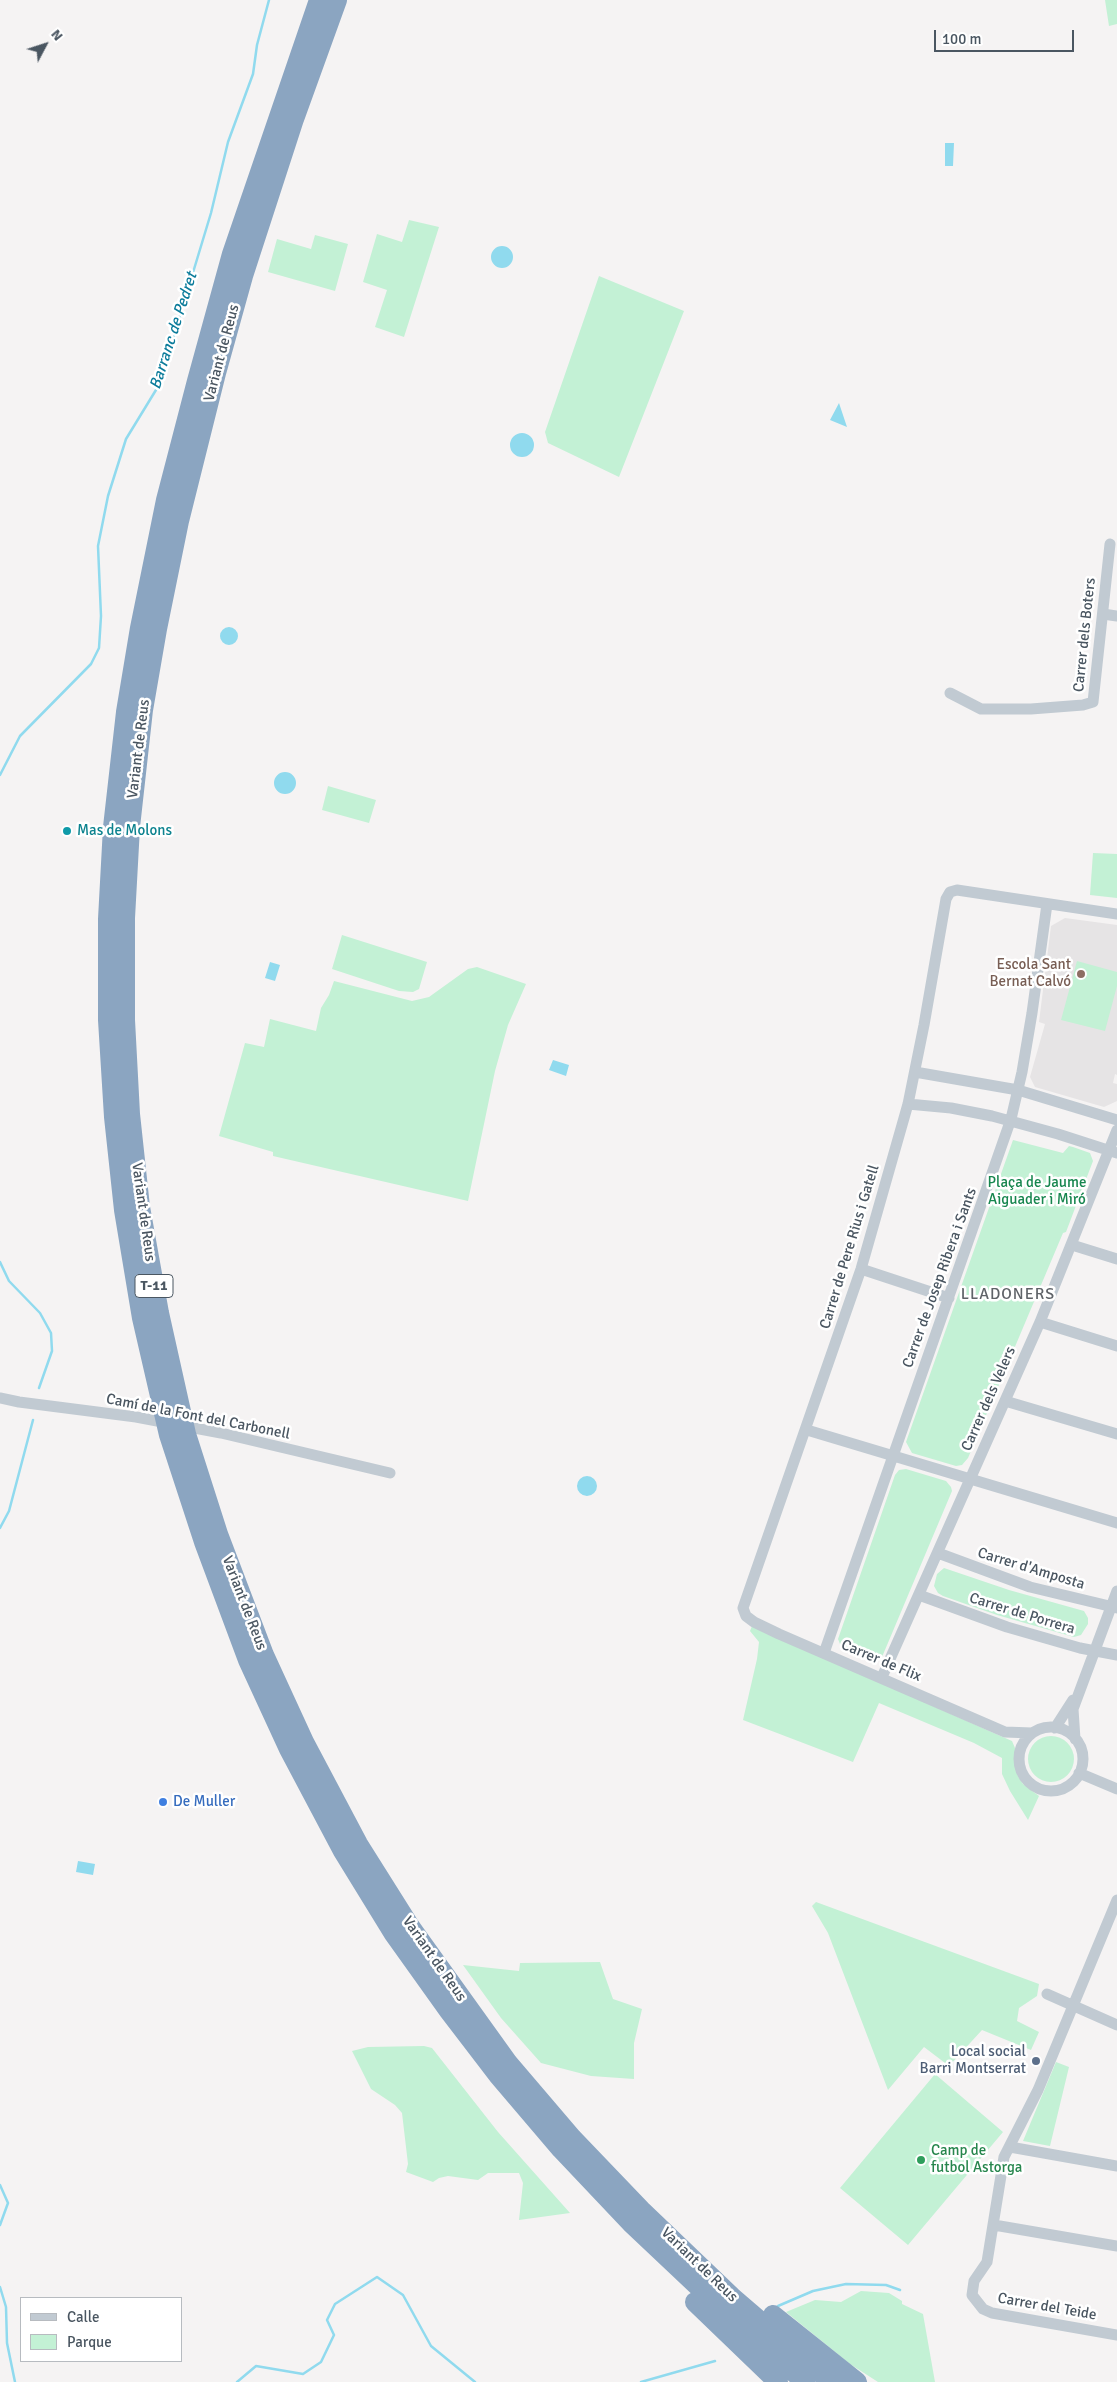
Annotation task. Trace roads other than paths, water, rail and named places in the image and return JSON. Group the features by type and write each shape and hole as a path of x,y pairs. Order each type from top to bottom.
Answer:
{"highway":[{"path":"197,381 227,252 306,0"},
{"name":"Variant de Reus","path":"319,0 277,117 232,254 197,381 166,500 140,628 126,712 113,827 108,920 108,1020 114,1117 124,1210 142,1318 169,1436 204,1542 248,1660 289,1749 344,1851 394,1934 498,2075 579,2168 631,2223 714,2302 805,2382"},
{"name":"Variant de Reus","path":"338,0 294,119 243,276 214,382 169,568 144,710 130,827 125,918 125,1020 130,1114 140,1207 158,1313 186,1434 218,1534 264,1655 304,1742 358,1844 409,1925 508,2063 572,2138 641,2210 732,2297 830,2382"},
{"path":"243,276 324,64 352,0"},
{"path":"508,2063 647,2203 739,2288 857,2382"},
{"path":"579,2168 586,2189 624,2231 778,2382"}],"street":[{"name":"Carrer dels Boters","path":"950,693 981,709 1057,707 1083,705 1093,702 1110,544"},
{"path":"1103,614 1117,616"},
{"name":"Carrer de Pere Rius i Gatell","path":"746,1616 743,1608 746,1598 807,1430 861,1270 908,1104 946,899 950,892 963,891 1046,904"},
{"path":"1046,904 1117,914"},
{"name":"Carrer de Josep Ribera i Sants","path":"824,1653 1010,1121 1018,1090 1032,1013 1046,904"},
{"path":"915,1072 1018,1090 1117,1120"},
{"path":"908,1104 951,1108 1010,1121 1113,1152"},
{"name":"Carrer dels Velers","path":"882,1677 1040,1322 1113,1152 1117,1130"},
{"path":"1072,1245 1117,1259"},
{"path":"861,1270 949,1298"},
{"path":"1040,1322 1117,1346"},
{"name":"Camí de la Font del Carbonell","path":"0,1398 136,1417 221,1433 390,1473"},
{"path":"1005,1401 1117,1434"},
{"path":"807,1430 970,1480 1117,1522"},
{"name":"Carrer d'Amposta","path":"938,1553 1030,1587 1114,1608"},
{"path":"1075,1739 1073,1709 1079,1689 1114,1608 1117,1591"},
{"name":"Carrer de Porrera","path":"919,1595 1008,1628 1080,1648 1117,1654"},
{"name":"Carrer de Flix","path":"746,1616 779,1634 882,1677 1005,1732 1032,1733"},
{"path":"1055,1728 1079,1689"},
{"path":"1044,1728 1055,1728 1069,1733 1075,1739 1082,1753 1082,1763 1074,1781 1063,1789 1051,1791 1038,1788 1026,1780 1021,1770 1021,1749 1032,1733 1044,1728"},
{"name":"Carrer de Flix","path":"1005,1732 1021,1749"},
{"path":"1079,1773 1117,1789"},
{"path":"1117,1900 1112,1928 1073,2006 1038,2090 1004,2157 994,2224 1117,2246"},
{"path":"1046,1994 1117,2025"},
{"path":"1010,2147 1117,2166"},
{"name":"Carrer del Teide","path":"994,2224 987,2262 974,2281 972,2295 983,2309 992,2313 1117,2335"}],"water":[{"path":"945,143 954,143 953,166 945,166"},
{"path":"502,246 510,249 513,257 510,265 502,268 494,265 491,257 494,249"},
{"path":"839,403 847,427 830,420"},
{"path":"522,433 530,437 534,445 530,453 522,457 514,453 510,445 514,437"},
{"path":"229,627 235,630 238,636 235,642 229,645 223,642 220,636 223,630"},
{"path":"285,772 293,775 296,783 293,791 285,794 277,791 274,783 277,775"},
{"path":"270,962 280,965 275,981 265,978"},
{"path":"553,1060 569,1065 566,1076 549,1070"},
{"path":"587,1476 594,1479 597,1486 594,1493 587,1496 580,1493 577,1486 580,1479"},
{"path":"78,1861 95,1864 93,1875 76,1872"}],"waterway":[{"name":"Barranc de Pedret","path":"0,775 20,736 91,664 99,648 101,616 98,546 108,496 126,439 159,385 211,213 228,142 253,74 257,45 269,0"},
{"name":"Barranc de Pedret","path":"0,1262 9,1281 40,1313 51,1333 52,1351 39,1388"},
{"name":"Barranc de Pedret","path":"0,1528 9,1511 33,1420"},
{"name":"Barranc de Pedret","path":"0,2185 8,2203 0,2225"},
{"path":"237,2382 256,2366 303,2374 321,2362 334,2335 327,2320 335,2304 377,2277 403,2295 431,2346 475,2382"},
{"path":"778,2306 813,2291 846,2284 886,2285 900,2290"},
{"name":"Barranc de Pedret","path":"0,2287 6,2307 7,2343 15,2382"},
{"path":"641,2382 715,2361"}],"place":[{"name":"Mas de Molons","path":"67,831"},
{"name":"Escola Sant Bernat Calvó","path":"1081,974"},
{"name":"De Muller","path":"163,1802"},
{"name":"Local social Barri Montserrat","path":"1036,2061"},
{"name":"Camp de futbol Astorga","path":"921,2160"}],"district":[{"name":"LLADONERS","path":"1008,1295"}],"park label":[{"name":"Plaça de Jaume Aiguader i Miró","path":"1037,1192"}]}
